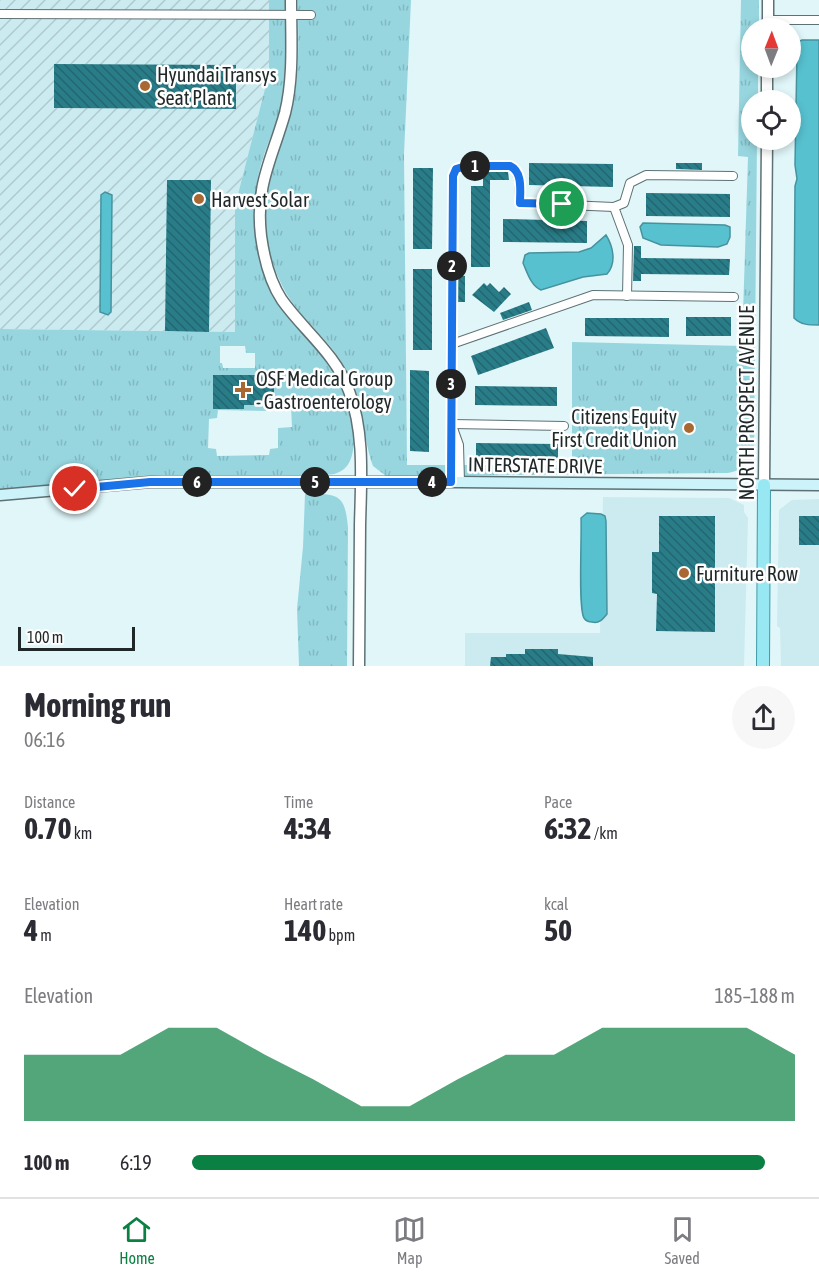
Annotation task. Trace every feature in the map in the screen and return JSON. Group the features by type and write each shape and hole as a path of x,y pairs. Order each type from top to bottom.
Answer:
{"main road":[{"name":"INTERSTATE DRIVE","path":"0,495 150,482 819,485"},
{"name":"NORTH PROSPECT AVENUE","path":"763,666 764,485"}],"street":[{"path":"291,0 290,87 285,113 263,180 260,199 261,237 265,262 281,298 329,355 349,390 358,424 359,666"},
{"path":"768,0 768,18"},
{"path":"0,14 311,15"},
{"path":"801,21 819,20"},
{"name":"NORTH PROSPECT AVENUE","path":"764,485 767,150"},
{"path":"456,482 452,424 452,344 453,176 456,169 466,166 510,166 515,169 519,180 520,203 614,207 624,203 630,183 646,175 733,176"},
{"path":"614,207 620,228 626,236 627,296"},
{"path":"452,344 587,296 734,297"},
{"path":"452,424 564,426"}],"shaded area":[{"path":"0,0 269,0 269,73 235,206 235,332 0,329"},
{"path":"801,40 819,40 819,325 809,325 794,318 795,186 797,179 795,150 801,150 801,90 796,90 797,78 801,78"},
{"path":"105,192 112,195 111,312 108,315 100,312 101,195"},
{"path":"643,223 725,225 730,227 730,237 727,244 718,247 661,245 643,238 640,227"},
{"path":"606,235 613,254 612,265 607,274 583,277 541,290 532,282 523,263 525,255 579,252 591,248"},
{"path":"603,497 729,498 744,505 744,512 748,518 744,666 465,666 465,633 600,633"},
{"path":"819,499 819,666 781,666 780,628 777,626 779,510 792,500"},
{"path":"587,513 601,514 605,516 606,521 607,614 597,622 586,621 582,612 581,518"}],"green space":[{"path":"269,0 286,0 285,84 279,113 262,161 256,187 254,213 256,239 261,265 276,298 292,321 327,359 340,381 348,403 354,445 346,467 336,474 324,475 162,475 0,489 0,329 235,332 235,206 269,73","holes":["220,346 245,346 246,353 255,353 255,368 223,368 220,363","213,375 274,375 274,405 244,405 244,409 213,409","272,406 291,406 292,427 278,428 278,448 270,449 269,455 217,456 216,449 208,448 209,419 217,418 218,410 271,411"]},
{"path":"298,0 411,0 404,154 407,465 572,465 572,342 742,346 748,157 738,156 741,0 759,0 759,18 741,18 741,78 758,78 758,90 741,90 741,150 757,150 754,456 749,463 728,473 386,476 373,466 357,395 348,373 339,357 287,295 268,246 265,220 267,190 293,105 298,53"},
{"path":"305,494 325,494 338,498 347,516 347,666 299,666 297,609"}],"building":[{"name":"Hyundai Transys Seat Plant","path":"54,64 236,65 236,109 54,108"},
{"path":"529,163 613,164 613,187 529,185"},
{"path":"676,163 702,163 702,170 676,169"},
{"path":"413,168 433,168 432,249 413,249"},
{"path":"483,172 508,172 509,180 490,180 490,267 471,267 471,186 483,186"},
{"path":"167,180 211,180 209,332 165,331"},
{"path":"646,193 730,194 730,217 646,216"},
{"path":"503,219 587,221 587,243 503,242"},
{"path":"634,246 641,246 641,258 730,259 729,275 641,274 641,281 633,281"},
{"path":"413,269 432,269 432,350 413,350"},
{"path":"458,275 465,276 465,302 458,302"},
{"path":"484,283 487,286 490,283 499,292 504,287 511,294 494,312 472,295"},
{"path":"529,302 532,310 503,320 500,313"},
{"path":"686,317 731,317 731,336 686,336"},
{"path":"585,318 669,318 669,337 585,336"},
{"path":"546,328 554,348 478,375 471,356"},
{"path":"410,370 429,371 429,452 410,451"},
{"name":"OSF Medical Group - Gastroenterology","path":"213,375 274,375 274,405 244,405 244,409 213,409"},
{"path":"475,386 557,387 557,406 475,405"},
{"path":"476,443 558,444 558,462 476,462"},
{"name":"Furniture Row","path":"659,516 715,516 715,632 656,631 657,594 652,593 652,552 659,552"},
{"path":"799,516 819,516 819,545 799,545"},
{"path":"525,649 558,649 558,654 593,657 593,666 490,666 491,657 525,654"}],"place":[{"name":"Hyundai Transys Seat Plant","path":"145,86"},
{"name":"Harvest Solar","path":"199,199"},
{"name":"OSF Medical Group - Gastroenterology","path":"243,390"},
{"name":"Citizens Equity First Credit Union","path":"689,428"},
{"name":"Furniture Row","path":"684,573"}],"route":[{"path":"75,489 150,482 451,482 453,176 456,169 466,166 510,166 518,174 520,203 562,204"}]}
